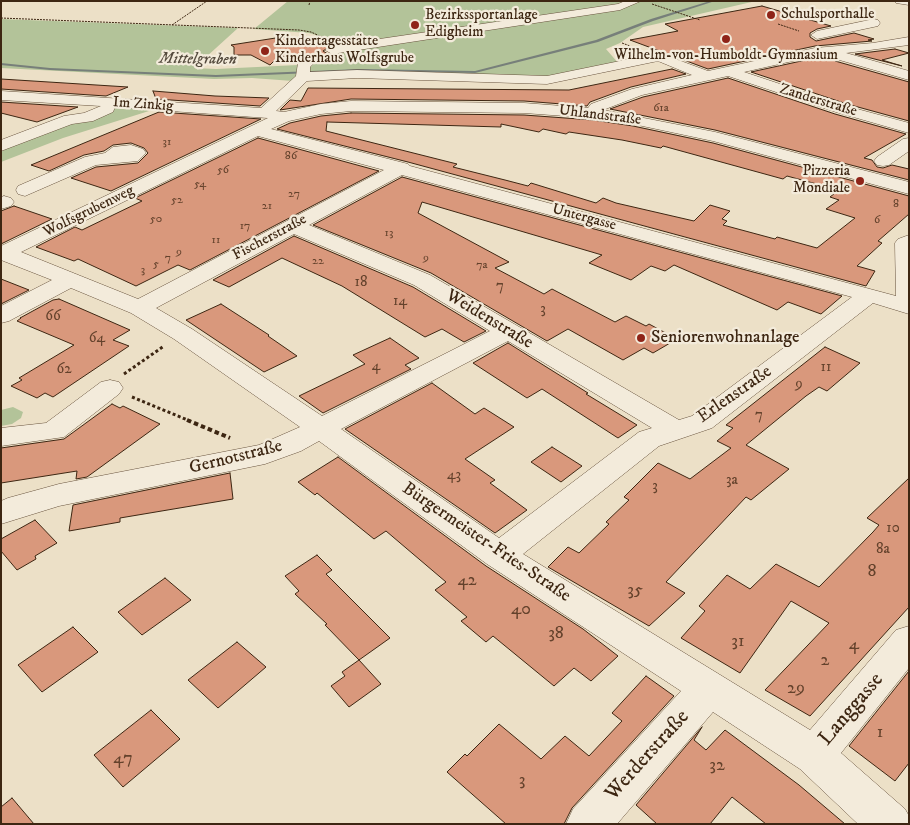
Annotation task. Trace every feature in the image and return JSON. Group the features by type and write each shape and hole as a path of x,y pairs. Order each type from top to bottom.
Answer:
{"street":[{"path":"261,122 303,74 303,66 330,45 620,7 636,1"},
{"path":"900,1 909,2"},
{"path":"859,48 817,35 874,23"},
{"path":"592,113 596,107 637,92 728,71 826,51 907,42"},
{"path":"826,51 909,76"},
{"path":"303,74 547,80 658,57 707,76"},
{"name":"Zanderstraße","path":"728,71 841,109 909,128"},
{"name":"Im Zinkig","path":"1,95 122,103 261,122"},
{"path":"1,106 27,97"},
{"path":"1,146 70,119 87,118 122,103"},
{"name":"Uhlandstraße","path":"284,117 321,109 379,105 524,108 592,113 681,128 909,188"},
{"name":"Wolfsgrubenweg","path":"2,254 176,170 261,122 284,117"},
{"name":"Untergasse","path":"261,122 402,168 870,295 908,307"},
{"path":"882,162 909,143"},
{"name":"Wolfsgrubenweg","path":"25,190 91,161 112,157 119,159 132,157 176,170"},
{"name":"Fischerstraße","path":"139,308 402,168"},
{"name":"Weidenstraße","path":"293,226 422,280 676,430"},
{"path":"908,307 905,243 909,241"},
{"name":"Bürgermeister-Fries-Straße","path":"2,254 139,308 182,334 320,428 499,555 814,755 890,824"},
{"path":"1,316 69,280"},
{"name":"Erlenstraße","path":"499,555 649,439 702,422 870,295"},
{"name":"Gernotstraße","path":"1,513 59,495 265,454 290,444 508,331"},
{"path":"1,437 54,431 110,388"},
{"name":"Langgasse","path":"814,755 909,641"},
{"name":"Werderstraße","path":"588,824 708,688"}],"path":[{"path":"171,25 207,1"},
{"path":"309,5 310,1"},
{"path":"652,4 700,20"},
{"path":"1,18 299,30 319,35 330,45"},
{"path":"182,334 110,383 110,388 204,426 265,454"}],"green space":[{"path":"288,1 756,1 643,27 620,43 606,49 619,64 547,79 358,73 293,81 252,78 214,79 1,68 1,19 238,28 194,68 216,69 298,65 300,62 317,64 325,57 334,54 327,51 342,47 334,41 320,41 316,35 309,33 254,29"},
{"path":"117,107 149,111 63,138 1,162 1,147 71,120 88,119"},
{"path":"13,407 23,412 21,418 12,424 1,426 1,410"}],"building":[{"path":"762,6 831,26 817,29 810,33 810,37 816,41 854,33 874,39 868,40 872,41 815,46 708,69 630,40 678,31 665,24"},
{"path":"282,37 334,44 323,51 331,56 336,55 335,59 314,58 310,55 304,58 279,56 270,65 251,55 234,55 234,47 231,45"},
{"path":"895,49 909,53 882,60 902,66 855,54"},
{"path":"832,56 835,61 909,82 909,121 847,104 751,72"},
{"path":"672,69 686,74 631,87 590,102 587,106 524,101 351,99 280,110 290,100 301,101 308,88 569,90"},
{"path":"728,78 835,114 906,134 864,158 872,160 877,167 883,168 892,165 909,169 909,180 715,130 610,109 643,97"},
{"path":"1,79 128,87 106,96 1,89"},
{"path":"153,91 269,98 260,106 156,99"},
{"path":"1,102 78,107 37,122 1,113"},
{"path":"159,112 261,119 111,191 71,178 96,167 138,163 148,153 144,148 131,143 113,145 104,151 84,155 49,171 31,165"},
{"path":"351,113 524,115 593,120 633,126 713,143 909,196 909,214 878,241 882,243 857,266 875,271 866,286 408,162 277,129 290,123 321,116","holes":["327,122 501,127 501,124 539,132 543,129 566,134 569,132 622,140 661,148 663,146 783,179 787,176 839,190 830,197 839,200 826,209 855,218 817,248 723,225 727,221 722,219 730,211 710,205 694,221 616,203 603,198 596,203 531,183 528,186 453,167 457,164 326,131"]},
{"path":"258,138 379,171 190,270 178,265 136,286 78,259 74,261 36,247 75,227 82,230 142,201 135,198"},
{"path":"402,177 842,296 821,314 788,302 777,310 674,265 665,271 651,266 631,280 589,263 602,255 422,202 418,213 509,262 495,268 544,294 552,289 615,322 626,316 646,326 649,324 677,339 653,353 644,348 623,360 568,329 547,341 431,273 313,225"},
{"path":"14,206 52,219 1,244 1,211"},
{"path":"294,236 413,287 486,331 464,342 442,329 425,337 342,286 282,258 229,287 213,280"},
{"path":"1,279 29,290 1,304"},
{"path":"59,299 130,330 113,340 129,346 53,397 45,393 37,398 11,386 22,380 19,378 74,345 17,321 53,300"},
{"path":"221,304 269,335 297,356 264,372 186,320"},
{"path":"390,338 419,358 405,365 411,369 323,413 299,396 365,364 353,355"},
{"path":"508,343 637,425 618,438 542,389 527,398 473,363"},
{"path":"825,347 860,363 827,391 819,387 806,396 746,445 789,469 751,500 746,497 666,582 685,593 649,626 548,567 568,547 579,553 609,524 606,522 629,500 624,497 658,463 690,479 731,448 717,441 733,428 726,425"},
{"path":"432,383 475,414 484,408 514,427 465,459 495,480 490,483 527,510 495,533 345,429"},
{"path":"112,404 120,408 123,406 160,424 87,477 76,479 77,471 1,483 1,448 64,439"},
{"path":"552,447 582,466 561,482 531,462"},
{"path":"338,457 486,566 583,629 618,656 591,681 574,668 554,686 493,636 486,642 461,621 467,617 435,590 446,582 386,531 374,539 317,493 315,495 298,482"},
{"path":"230,473 233,499 120,518 120,522 69,531 73,505"},
{"path":"909,478 909,607 810,716 765,690 829,623 791,601 740,673 681,638 705,611 699,606 727,575 750,589 776,564 819,587 879,525 867,518"},
{"path":"35,520 57,543 35,556 36,559 17,570 1,551 1,539"},
{"path":"317,555 332,570 326,574 390,638 359,660 325,625 327,624 295,594 299,591 285,576"},
{"path":"165,578 191,600 142,635 118,612"},
{"path":"73,627 98,652 42,692 18,665"},
{"path":"237,642 266,667 218,708 188,680"},
{"path":"359,660 381,684 349,707 331,686 345,676 342,672"},
{"path":"909,671 909,763 895,781 849,746"},
{"path":"646,676 674,696 572,808 564,824 506,824 447,772 465,754 467,756 499,724 541,759 565,736 589,756 622,721 612,713"},
{"path":"151,710 180,739 123,787 94,755"},
{"path":"702,727 694,740 706,750 725,730 799,785 845,824 766,824 732,797 710,824 657,824 636,805"},
{"path":"12,798 34,824 1,824 1,807"}],"waterway":[{"name":"Mittelgraben","path":"1,64 50,69 216,76 359,70 475,72 597,41 652,20 714,1"}],"place":[{"name":"Schulsporthalle","path":"771,15"},
{"name":"Bezirkssportanlage Edigheim","path":"415,25"},
{"name":"Wilhelm-von-Humboldt-Gymnasium","path":"726,39"},
{"name":"Kindertagesstätte Kinderhaus Wolfsgrube","path":"265,51"},
{"name":"Pizzeria Mondiale","path":"860,181"},
{"name":"Seniorenwohnanlage","path":"641,338"}]}
